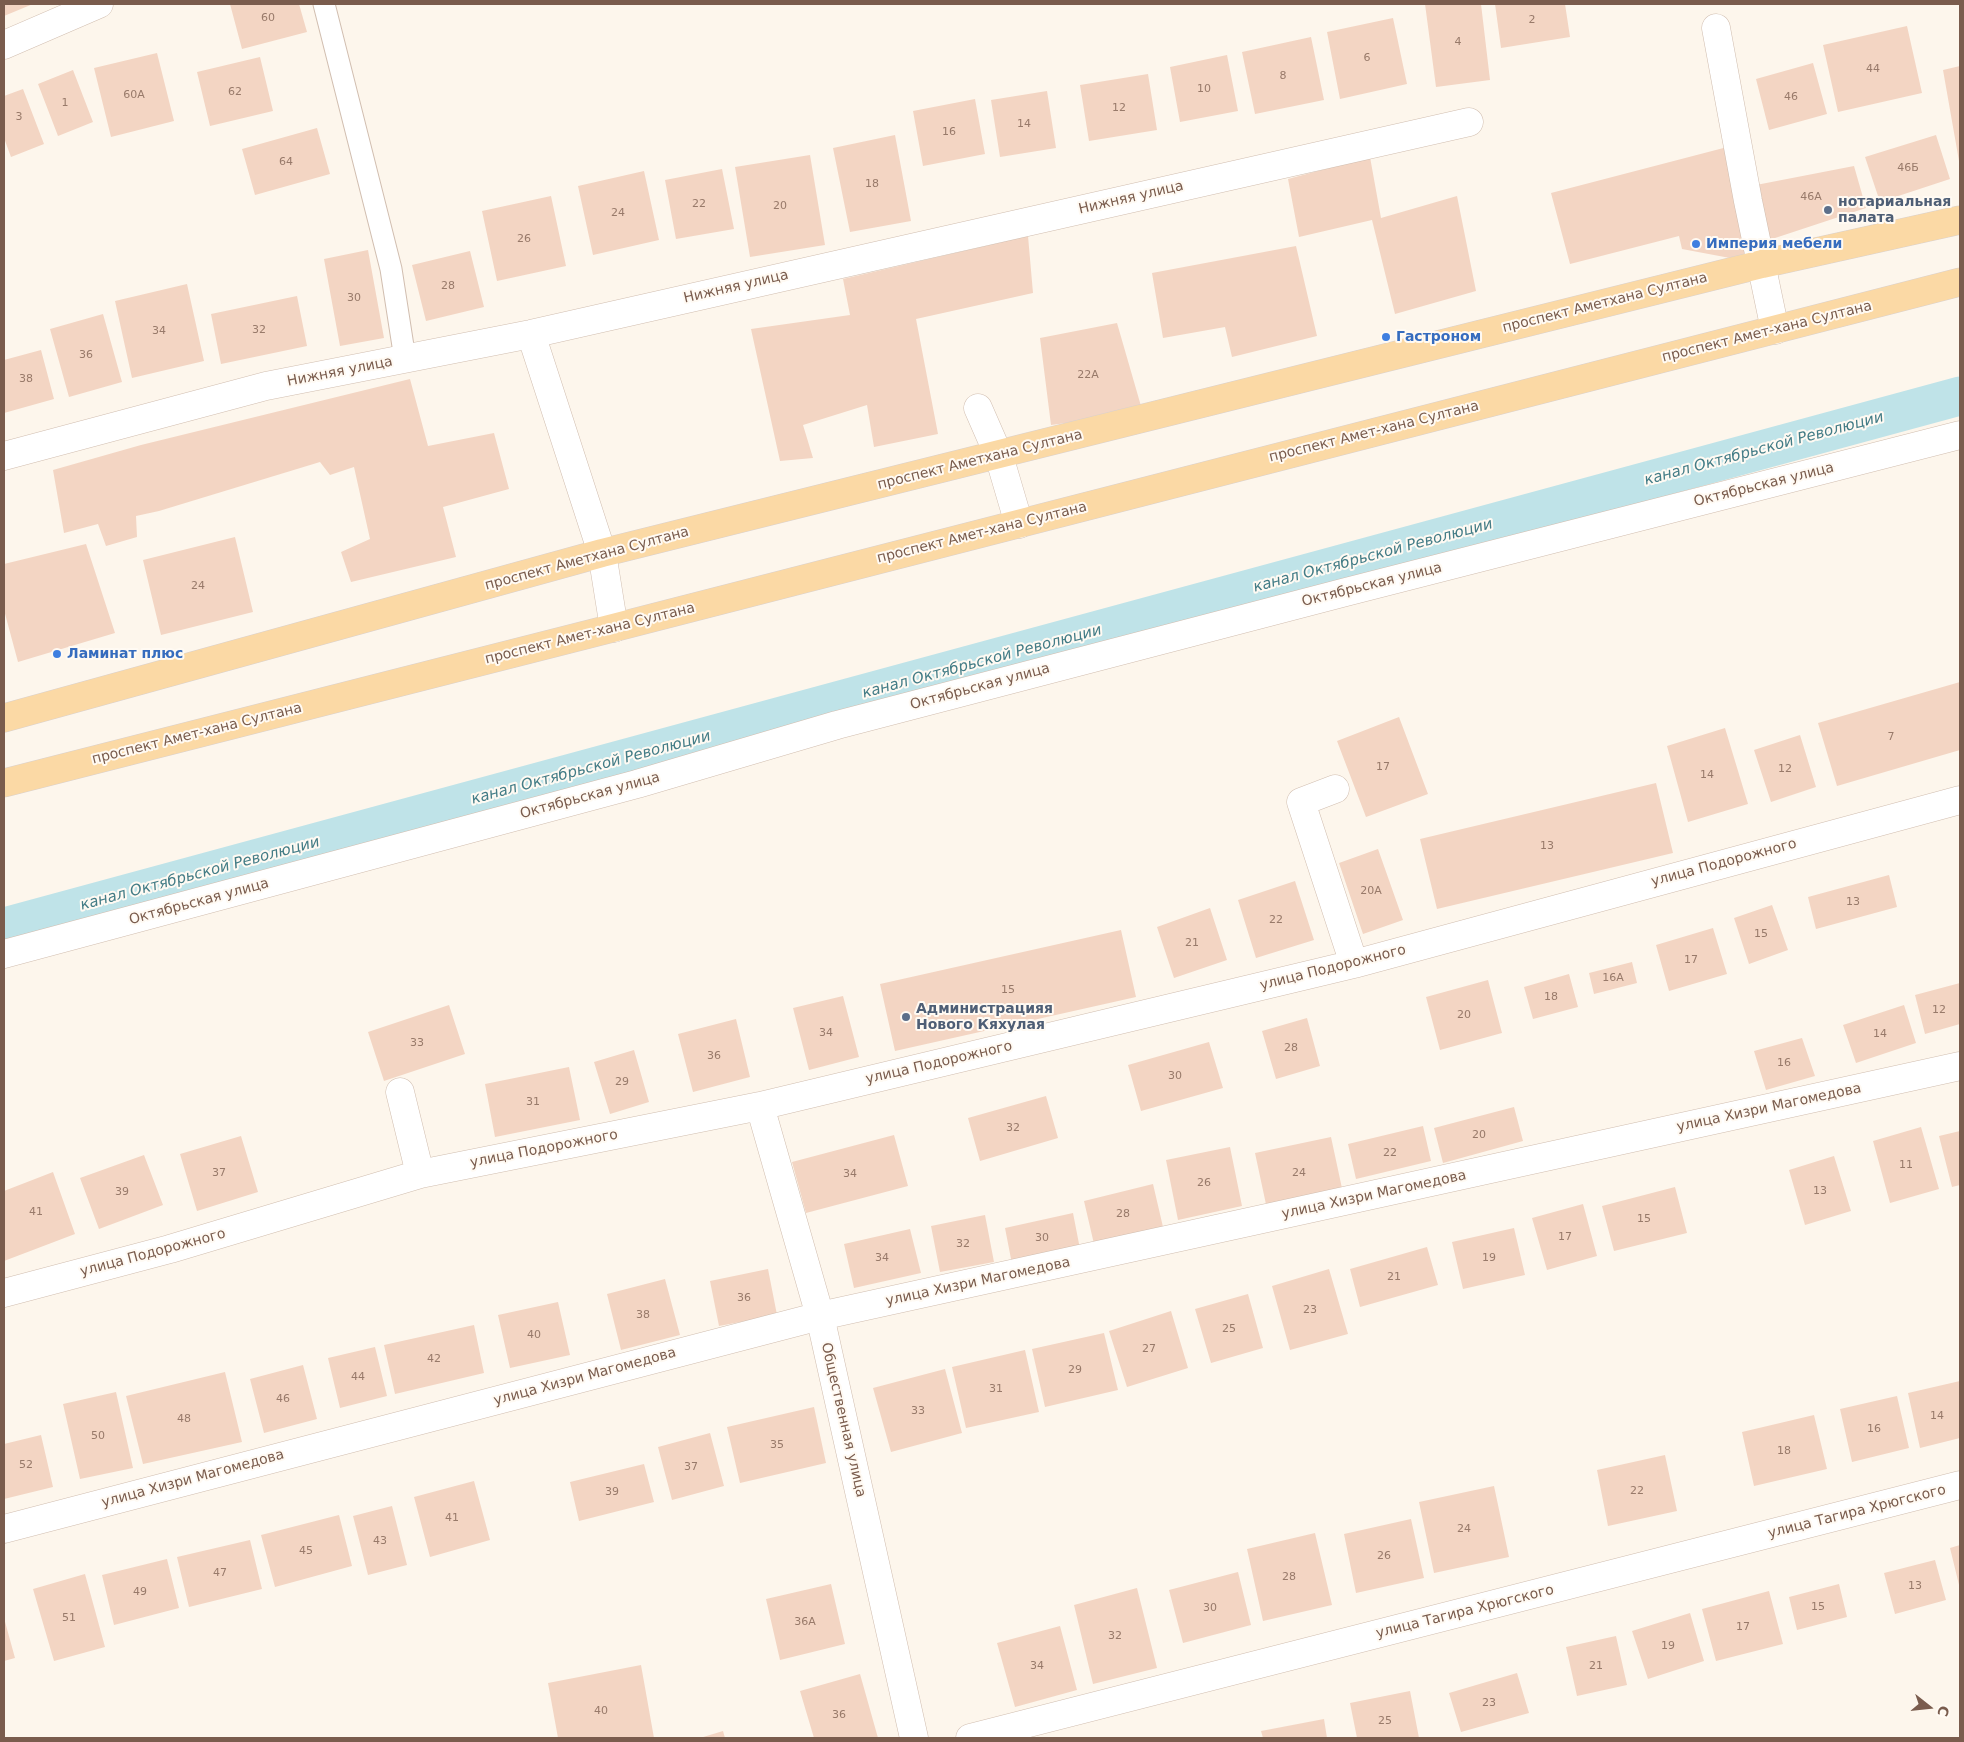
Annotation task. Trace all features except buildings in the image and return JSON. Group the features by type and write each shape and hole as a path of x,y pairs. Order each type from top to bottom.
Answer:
{"main road":[{"name":"проспект Аметхана Султана","path":"4,718 602,553 999,456 1762,264 1960,220"},
{"name":"проспект Амет-хана Султана","path":"4,783 1960,282"}],"street":[{"path":"4,45 99,4"},
{"path":"1716,28 1748,202 1775,330"},
{"name":"Нижняя улица","path":"4,456 266,386 532,334 1469,122"},
{"path":"532,334 602,553 614,628"},
{"path":"978,408 999,456 1019,524"},
{"name":"Октябрьская улица","path":"4,954 637,784 837,725 1356,589 1960,435"},
{"path":"1336,789 1301,802 1354,964"},
{"name":"улица Подорожного","path":"4,1293 170,1249 420,1174 760,1106 1354,964 1960,800"},
{"name":"улица Хизри Магомедова","path":"4,1529 820,1316 1960,1066"},
{"path":"400,1092 420,1174"},
{"name":"Общественная улица","path":"760,1106 820,1316 914,1738"},
{"name":"улица Тагира Хрюгского","path":"970,1738 1960,1485"}],"lane":[{"path":"324,4 391,269 405,359"}],"waterway":[{"name":"канал Октябрьской Революции","path":"4,927 1960,396"}],"place":[{"name":"нотариальная палата","path":"1828,210"},
{"name":"Империя мебели","path":"1696,244"},
{"name":"Гастроном","path":"1386,337"},
{"name":"Ламинат плюс","path":"57,654"},
{"name":"Администрацияя Нового Кяхулая","path":"906,1017"}]}
